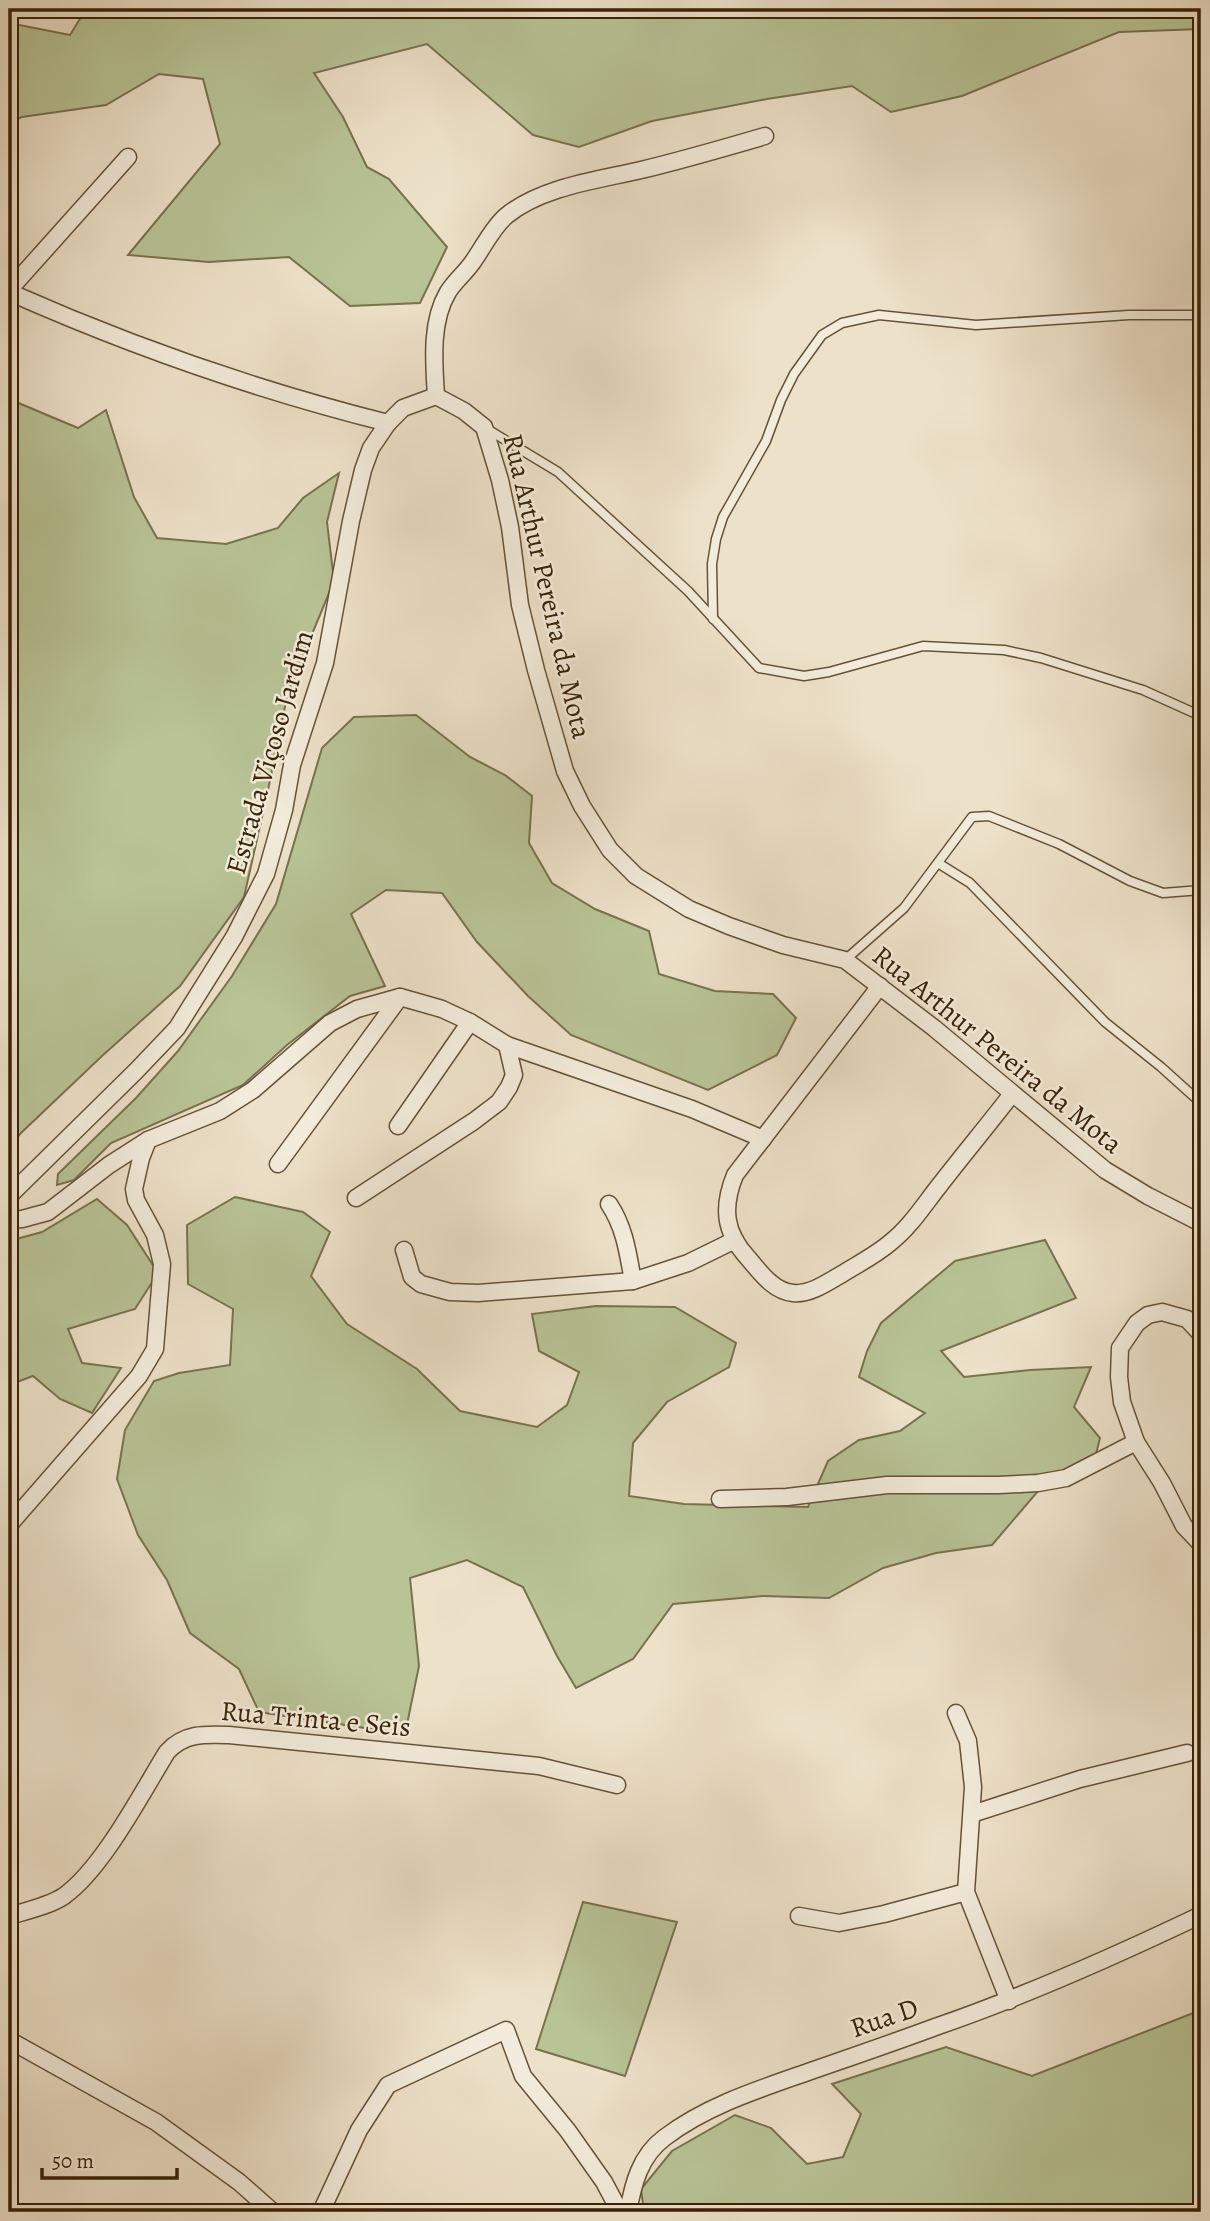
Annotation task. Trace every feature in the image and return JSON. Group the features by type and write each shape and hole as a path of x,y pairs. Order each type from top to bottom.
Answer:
{"street":[{"path":"436,396 434,358 438,317 448,292 506,216 530,201 589,181 765,136"},
{"path":"128,157 9,291 75,321 191,365 302,402 388,423"},
{"name":"Estrada Viçoso Jardim","path":"9,1196 177,1028 234,937 266,874 284,810 292,765 325,663 363,470 372,448 388,423 403,408 436,396"},
{"name":"Rua Arthur Pereira da Mota","path":"436,396 464,411 484,427 505,503 520,605 565,771 582,806 610,850 636,876 689,909 783,945 845,960 1116,1178 1201,1223"},
{"path":"880,986 735,1175 727,1194 728,1224 735,1240 767,1280 780,1289 794,1293 822,1285 892,1242 915,1217 1012,1094"},
{"path":"9,1220 48,1212 109,1165 148,1140 220,1111 253,1090 330,1023 357,1009 400,997 442,1009 470,1022 507,1045 692,1109 763,1139"},
{"path":"278,1164 400,997"},
{"path":"398,1126 470,1022"},
{"path":"356,1198 499,1102 514,1075 507,1045"},
{"path":"9,1525 139,1376 155,1349 162,1264 155,1235 136,1200 135,1189 141,1158 148,1140"},
{"path":"609,1204 624,1234 633,1281"},
{"path":"404,1250 412,1277 433,1289 450,1292 508,1292 633,1281 688,1263 735,1240"},
{"path":"1201,1334 1187,1319 1162,1312 1148,1315 1136,1322 1121,1348 1119,1377 1122,1402 1136,1442 1162,1483 1184,1526 1201,1544"},
{"path":"720,1499 787,1497 887,1485 1038,1483 1066,1478 1136,1442"},
{"path":"956,1713 968,1741 973,1787 965,1892 1009,2001"},
{"name":"Rua Trinta e Seis","path":"9,1916 62,1897 78,1884 99,1861 167,1752 176,1742 191,1735 229,1735 539,1766 617,1785"},
{"path":"972,1814 1080,1779 1187,1753"},
{"path":"799,1916 839,1923 965,1892"},
{"name":"Rua D","path":"628,2212 636,2176 647,2156 662,2140 694,2118 755,2091 1009,2001 1103,1962 1201,1915"},
{"path":"321,2212 359,2130 388,2085 506,2030 523,2076 568,2131 604,2182 620,2212"},
{"path":"9,2040 156,2122 239,2182 273,2212"}],"lane":[{"path":"713,619 712,564 723,517 766,442 781,400 794,374 822,335 842,323 879,315 976,325 1129,315 1201,315"},
{"path":"484,427 558,472 688,591 759,668 804,676 923,646 1004,650 1041,658 1143,690 1201,716"},
{"path":"845,960 904,908 972,817 989,816 1059,844 1130,881 1163,893 1201,890"},
{"path":"938,863 970,883 1105,1022 1201,1103"}],"green space":[{"path":"86,9 1201,9 1201,29 1119,32 962,96 891,112 852,86 652,121 579,147 533,135 427,44 314,73 343,117 367,167 389,179 447,247 420,303 350,306 289,257 209,262 128,255 220,144 203,79 159,74 106,105 22,117 9,122 9,23 70,35"},
{"path":"9,399 78,428 106,410 134,497 157,538 226,544 278,528 303,498 339,473 327,522 334,581 288,692 244,897 180,986 102,1056 21,1133 9,1148"},
{"path":"416,715 470,757 505,775 532,796 529,843 552,883 595,909 649,931 659,974 715,991 773,994 796,1018 777,1055 708,1090 571,1035 528,996 477,942 442,893 386,890 351,914 385,986 350,996 287,1045 243,1085 111,1143 74,1180 57,1185 58,1174 136,1098 178,1051 232,976 276,904 322,748 354,717"},
{"path":"235,1197 303,1212 330,1232 311,1276 347,1324 417,1369 460,1411 537,1427 567,1405 579,1372 539,1351 532,1314 596,1306 675,1307 736,1343 729,1367 667,1402 633,1443 629,1496 684,1504 808,1507 828,1461 859,1440 900,1431 925,1413 859,1377 867,1351 881,1323 955,1261 1045,1240 1076,1298 941,1351 964,1377 1091,1367 1074,1407 1100,1438 1095,1458 1044,1484 992,1545 936,1553 883,1568 829,1598 763,1596 673,1604 633,1659 576,1688 523,1587 467,1560 410,1578 419,1666 405,1734 259,1712 239,1669 190,1633 167,1580 138,1535 117,1479 125,1430 154,1381 179,1373 230,1365 233,1309 188,1284 187,1225"},
{"path":"97,1199 127,1225 158,1273 135,1309 68,1329 82,1363 121,1368 92,1413 60,1399 33,1376 9,1385 9,1241 42,1232"},
{"path":"583,1902 677,1922 625,2076 536,2049"},
{"path":"1201,2010 1201,2212 644,2212 641,2189 672,2151 735,2115 771,2128 807,2164 843,2157 861,2114 832,2084 946,2047 1032,2076"}]}
